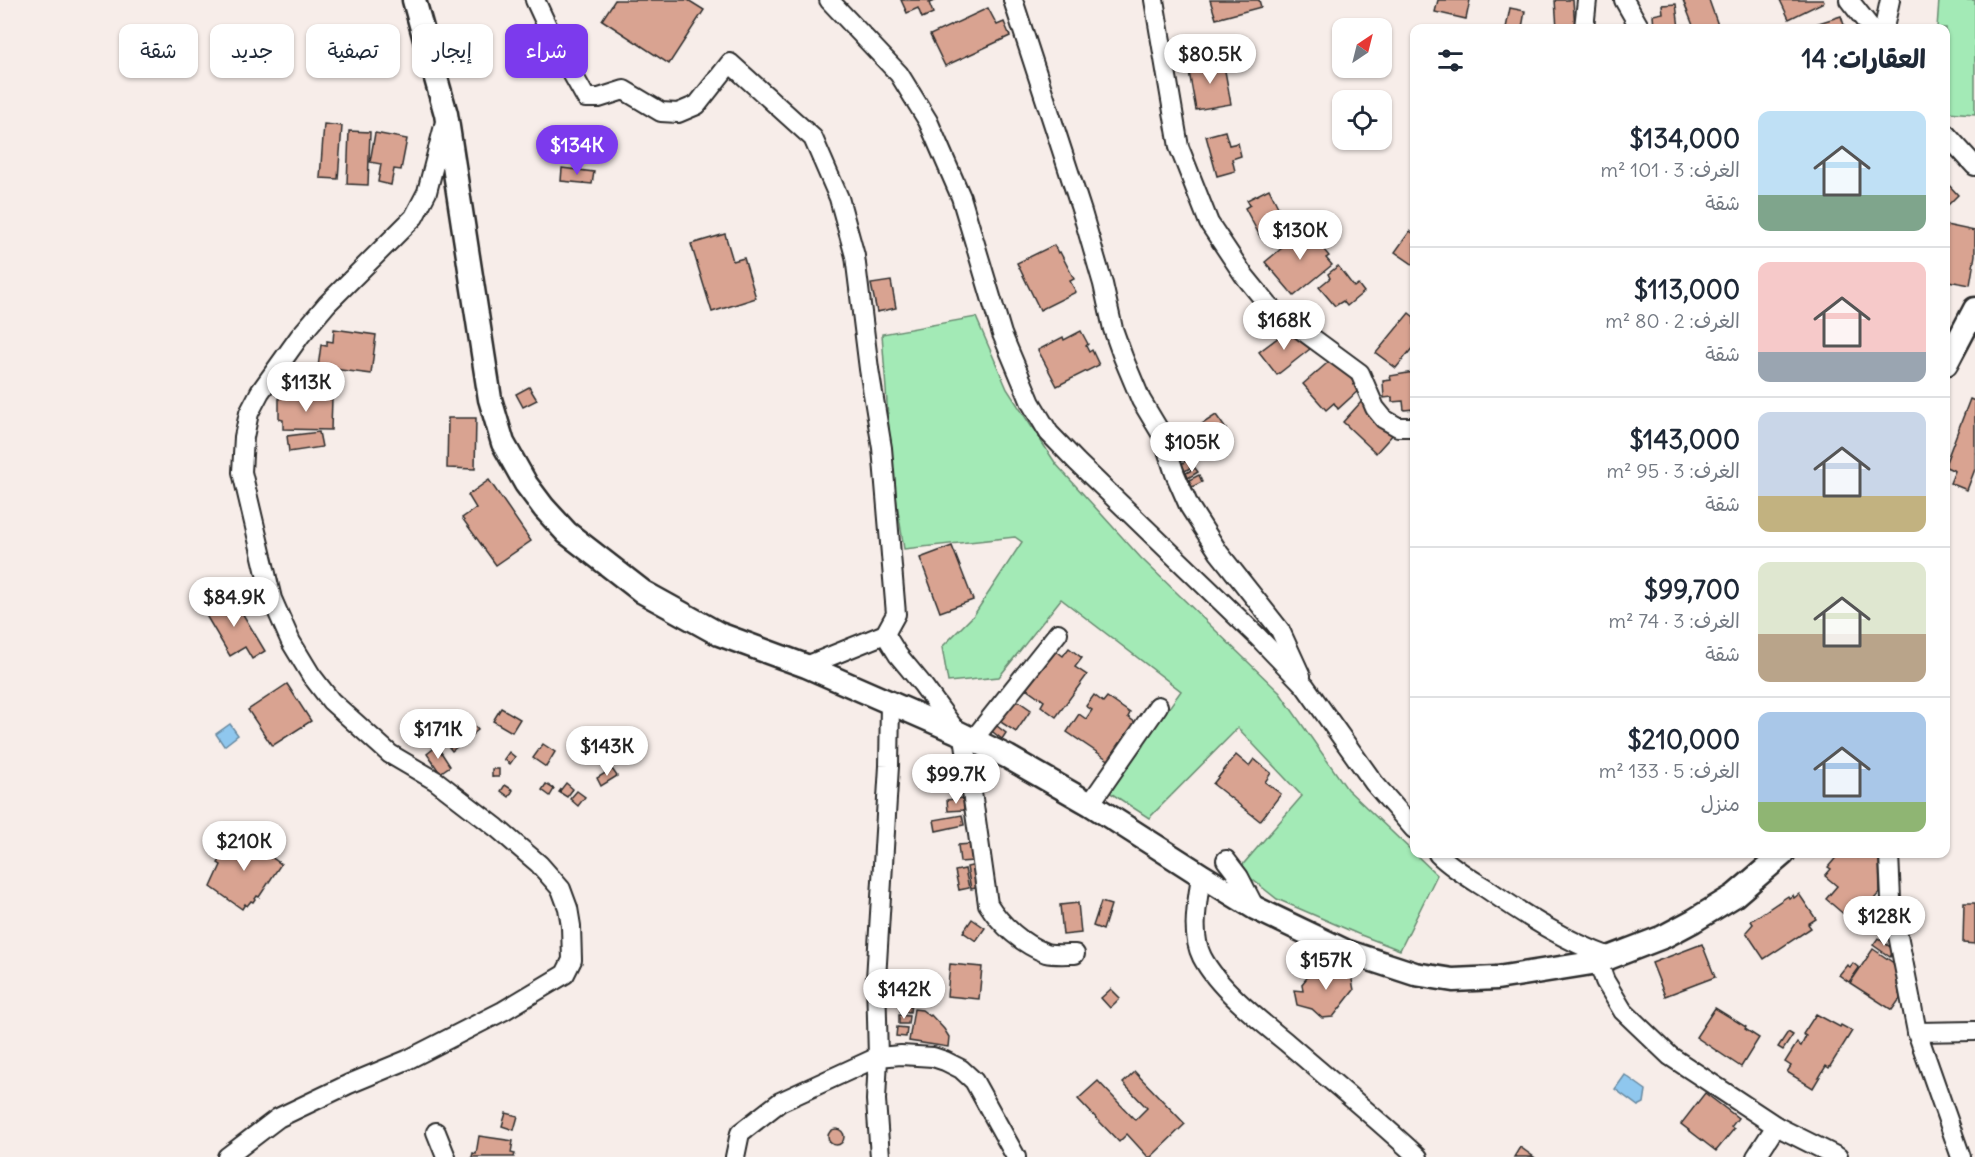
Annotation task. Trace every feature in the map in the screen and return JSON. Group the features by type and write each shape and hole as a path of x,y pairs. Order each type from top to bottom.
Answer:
{"street":[{"path":"414,0 447,114 490,399 503,443 526,484 567,533 643,592 720,634 806,666 1026,767 1090,804 1255,908 1345,951 1415,974 1453,980 1497,978 1604,960 1663,937 1693,921 1734,896 1778,858"},
{"path":"536,0 554,41 586,98 599,98 624,90 661,112 678,113 697,105 730,63 813,138 839,198 855,256 869,369 882,448 896,614 885,634 806,666"},
{"path":"829,0 899,74 928,121 961,197 1002,334 1031,403 1049,433 1258,637 1305,686 1374,783 1410,824"},
{"path":"1013,0 1082,212 1113,328 1141,400 1162,435 1189,506 1219,553 1280,630 1305,686"},
{"path":"1154,0 1179,147 1209,223 1243,274 1269,306 1360,373 1375,408 1384,419 1398,427 1410,427"},
{"path":"1584,24 1587,0"},
{"path":"1624,0 1638,24"},
{"path":"1849,0 1868,24"},
{"path":"1885,24 1890,0"},
{"path":"227,1157 279,1118 349,1084 416,1056 503,1011 565,974 572,960 568,908 561,889 539,864 436,781 390,754 331,701 311,675 291,642 272,599 242,472 244,437 249,413 260,392 300,336 327,304 414,217 427,192 447,114"},
{"path":"1950,138 1975,166"},
{"path":"1950,356 1975,309"},
{"path":"964,737 1058,633"},
{"path":"885,634 898,655 964,737 988,904 996,918 1011,932 1048,953 1075,954"},
{"path":"879,1157 876,1100 878,1057 876,979 890,766 890,703"},
{"path":"1090,804 1158,706"},
{"path":"1443,858 1532,920 1604,960"},
{"path":"1889,858 1891,899 1917,1032 1961,1157"},
{"path":"1226,860 1239,878 1255,908"},
{"path":"1201,875 1196,934 1202,957 1219,981 1249,1011 1376,1118 1418,1157"},
{"path":"1604,960 1605,981 1623,1011 1670,1056 1776,1126 1838,1157"},
{"path":"1917,1032 1975,1031"},
{"path":"735,1157 740,1134 780,1102 878,1057 901,1054 933,1057 945,1060 961,1069 974,1081 1016,1157"},
{"path":"1756,1157 1776,1126"},
{"path":"436,1132 446,1157"}],"green space":[{"path":"1939,0 1975,0 1975,114 1950,112 1950,24 1937,24"},
{"path":"976,317 1007,389 1056,464 1141,558 1280,693 1347,789 1410,849 1410,858 1419,858 1437,875 1400,950 1277,899 1239,869 1302,796 1238,728 1149,818 1109,792 1181,691 1061,599 999,677 948,682 942,647 974,615 1022,542 1015,537 904,549 892,472 882,334"}],"water":[{"path":"230,724 238,735 224,746 216,734"},
{"path":"1625,1075 1646,1090 1644,1103 1638,1106 1615,1089"}],"building":[{"path":"615,0 688,0 704,10 669,64 602,20"},
{"path":"901,0 937,0 929,3 933,13 922,18 918,8 907,13"},
{"path":"1210,0 1259,0 1261,7 1216,19"},
{"path":"1438,0 1470,0 1466,19 1435,12"},
{"path":"1555,0 1573,0 1575,24 1557,24"},
{"path":"1683,0 1709,0 1718,24 1692,24"},
{"path":"1780,0 1823,0 1824,2 1789,19"},
{"path":"1676,4 1678,24 1654,24 1653,15 1663,13 1662,5"},
{"path":"988,8 997,25 1004,22 1010,36 945,66 930,35"},
{"path":"1510,8 1525,11 1523,24 1507,24"},
{"path":"1841,16 1844,24 1816,24"},
{"path":"1223,60 1231,104 1196,110 1188,66"},
{"path":"324,124 342,126 338,179 320,178"},
{"path":"349,131 370,132 368,185 347,184"},
{"path":"1225,131 1229,145 1238,143 1241,156 1232,159 1235,171 1217,176 1206,136"},
{"path":"375,133 407,139 401,170 394,169 391,185 378,182 381,164 370,162"},
{"path":"562,168 594,172 592,184 561,181"},
{"path":"1950,186 1958,195 1950,203"},
{"path":"1269,189 1286,223 1279,226 1282,232 1267,239 1265,236 1261,238 1245,208 1250,205 1247,200"},
{"path":"1311,224 1325,241 1320,245 1329,256 1326,258 1332,265 1294,296 1265,262"},
{"path":"1950,226 1975,231 1975,255 1970,285 1950,281"},
{"path":"1410,231 1410,262 1395,252"},
{"path":"725,234 733,261 744,258 756,298 712,312 691,244"},
{"path":"1054,245 1074,279 1070,281 1076,292 1040,310 1017,263"},
{"path":"1338,266 1354,287 1358,284 1364,292 1347,306 1343,301 1335,306 1319,287 1330,278 1328,274"},
{"path":"891,281 896,308 877,312 871,284"},
{"path":"1410,314 1410,351 1396,368 1376,353"},
{"path":"1292,327 1310,349 1277,375 1259,352"},
{"path":"334,329 376,335 371,374 318,367 321,345 327,346 327,341 333,342"},
{"path":"1081,331 1088,344 1086,346 1089,352 1092,350 1099,365 1057,386 1038,350"},
{"path":"1333,358 1360,389 1338,409 1334,403 1326,410 1303,384"},
{"path":"1410,373 1410,409 1404,410 1403,401 1392,402 1392,397 1384,398 1383,381 1391,380 1390,376"},
{"path":"276,387 318,387 318,393 276,393"},
{"path":"529,387 537,400 523,407 516,394"},
{"path":"279,397 332,398 331,430 283,429 283,420 279,419"},
{"path":"1970,399 1975,401 1975,469 1967,490 1950,483 1955,471 1950,469 1950,452"},
{"path":"1362,401 1395,432 1376,453 1343,422"},
{"path":"1216,415 1226,429 1212,438 1202,424"},
{"path":"448,418 476,418 475,469 447,468"},
{"path":"319,432 322,447 289,452 287,436"},
{"path":"1189,459 1193,466 1185,471 1181,464"},
{"path":"1195,468 1198,472 1188,478 1186,473"},
{"path":"1199,475 1202,482 1192,487 1189,480"},
{"path":"489,480 531,541 496,565 462,518 476,508 468,495"},
{"path":"952,546 973,600 940,612 920,558"},
{"path":"232,596 265,651 252,659 245,647 230,656 204,612"},
{"path":"1069,648 1082,658 1075,667 1087,675 1056,717 1041,706 1044,701 1026,688 1054,649 1063,656"},
{"path":"287,684 311,721 272,746 248,710"},
{"path":"1094,695 1103,702 1107,697 1130,713 1128,717 1136,723 1110,761 1067,732 1079,714 1086,719 1092,710 1086,706"},
{"path":"1011,696 1031,710 1016,732 996,719"},
{"path":"501,708 520,719 512,732 493,721"},
{"path":"470,721 478,730 452,751 445,742"},
{"path":"993,723 1006,733 1002,739 989,729"},
{"path":"543,744 555,752 546,767 533,758"},
{"path":"437,746 450,766 440,773 427,754"},
{"path":"509,752 515,757 510,764 504,759"},
{"path":"1236,755 1249,766 1254,759 1271,773 1265,782 1281,794 1260,821 1213,784"},
{"path":"492,769 499,769 499,777 492,777"},
{"path":"612,769 617,776 601,786 597,778"},
{"path":"566,783 573,789 567,797 559,792"},
{"path":"546,784 554,789 550,796 542,790"},
{"path":"505,785 513,790 509,797 501,791"},
{"path":"577,791 585,797 578,806 570,799"},
{"path":"963,798 964,810 948,811 947,800"},
{"path":"962,815 964,825 936,831 934,820"},
{"path":"219,825 229,829 223,845 213,841"},
{"path":"238,834 281,864 259,897 257,896 247,906 245,904 242,909 211,887 221,865 218,863"},
{"path":"971,844 973,861 960,862 958,845"},
{"path":"1836,858 1879,858 1880,892 1854,923 1826,899 1837,886 1825,876 1831,869 1828,867"},
{"path":"976,865 980,887 971,889 967,867"},
{"path":"965,869 969,888 959,890 955,871"},
{"path":"1799,894 1816,919 1808,924 1811,928 1764,959 1746,932 1753,924 1751,921 1788,896 1789,898 1793,895 1794,898"},
{"path":"1101,902 1111,905 1103,930 1093,926"},
{"path":"1078,903 1081,933 1063,935 1060,905"},
{"path":"1964,903 1975,903 1975,944 1963,943"},
{"path":"972,919 985,928 976,941 963,932"},
{"path":"1878,938 1894,950 1890,957 1873,945"},
{"path":"1702,944 1715,977 1665,996 1652,963"},
{"path":"1873,949 1901,968 1902,977 1897,985 1903,988 1899,994 1902,996 1892,1010 1850,983"},
{"path":"1853,963 1859,968 1849,982 1839,975 1847,965 1850,967"},
{"path":"950,964 982,967 979,999 947,996"},
{"path":"1340,966 1351,975 1354,990 1333,1017 1322,1018 1312,1009 1297,1005 1294,990 1303,991 1302,984 1310,971"},
{"path":"1111,989 1120,998 1110,1008 1101,998"},
{"path":"901,1003 911,1004 910,1012 900,1011"},
{"path":"1715,1008 1759,1038 1741,1067 1696,1037"},
{"path":"914,1009 931,1015 944,1029 949,1037 948,1047 909,1041"},
{"path":"1816,1014 1852,1031 1829,1068 1826,1066 1813,1088 1787,1072 1791,1066 1785,1062 1797,1043 1801,1046 1806,1036 1803,1034"},
{"path":"899,1015 909,1016 908,1024 899,1024"},
{"path":"897,1027 907,1028 906,1037 896,1036"},
{"path":"1788,1032 1793,1035 1783,1050 1778,1047"},
{"path":"1135,1072 1185,1124 1151,1157 1148,1157 1127,1134 1119,1142 1078,1099 1098,1081 1135,1120 1147,1108 1123,1083"},
{"path":"1705,1093 1738,1118 1731,1127 1734,1129 1716,1151 1681,1124"},
{"path":"506,1113 518,1116 514,1130 502,1126"},
{"path":"836,1129 844,1137 836,1145 828,1137"},
{"path":"479,1136 513,1141 511,1153 515,1154 514,1157 472,1157 473,1153 476,1154"},
{"path":"1520,1147 1534,1157 1514,1157"}]}
